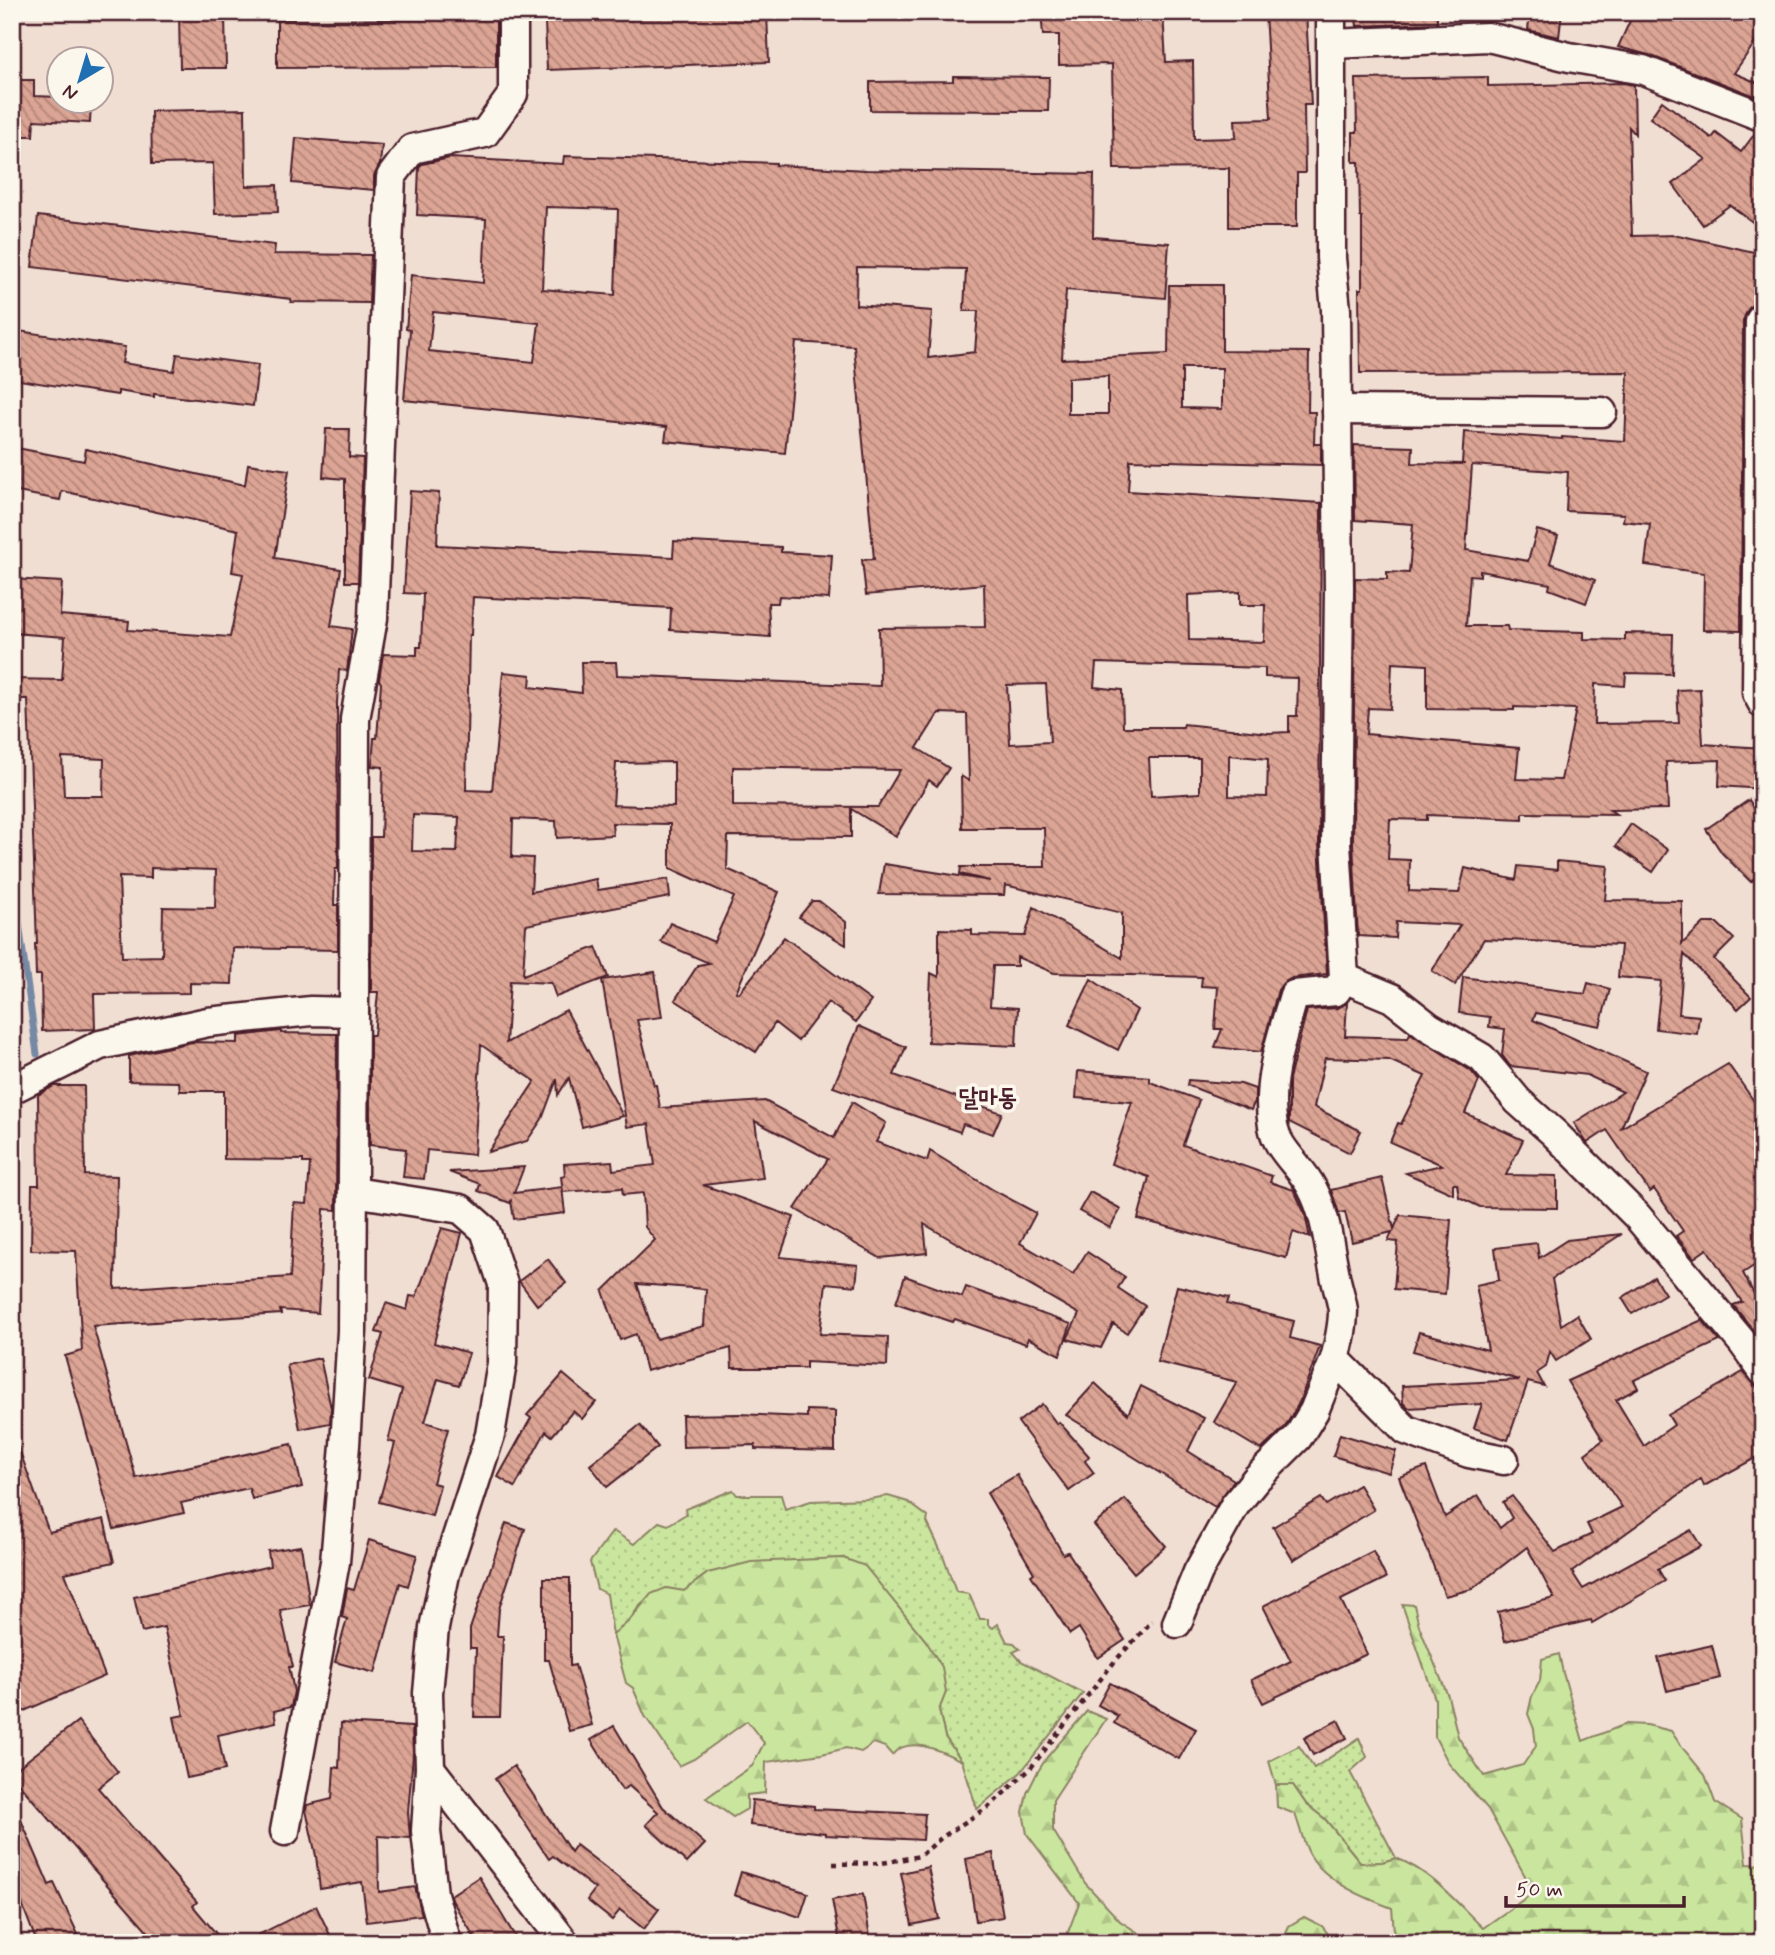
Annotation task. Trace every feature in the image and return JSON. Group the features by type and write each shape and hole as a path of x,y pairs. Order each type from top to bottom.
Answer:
{"street":[{"path":"285,1831 335,1562 352,1331 355,719 373,618 391,177 412,149 485,133 513,94 513,12"},
{"path":"1165,1621 1198,1572 1235,1505 1298,1437 1314,1411 1335,1359 1341,1335 1343,1310 1326,1230 1313,1189 1295,1161 1281,1146 1273,1127 1272,1102 1276,1059 1294,995 1336,991 1343,978 1336,843 1339,706 1336,310 1331,258 1331,12"},
{"path":"1332,44 1488,37 1569,57 1643,70 1763,117"},
{"path":"1763,317 1760,321 1757,693 1763,704"},
{"path":"1337,410 1602,412"},
{"path":"1343,978 1392,998 1429,1027 1482,1058 1518,1101 1637,1216 1743,1343 1763,1371"},
{"path":"12,1089 100,1045 208,1022 311,1011 354,1012"},
{"path":"354,1192 461,1209 485,1230 503,1284 502,1363 490,1435 445,1574 434,1628 428,1693 426,1831 433,1894 447,1943"},
{"path":"1335,1359 1406,1430 1469,1453 1504,1460"},
{"path":"429,1768 565,1943"}],"path":[{"path":"833,1864 882,1863 920,1856 940,1838 990,1805 1029,1770 1115,1661 1165,1621"}],"green space":[{"path":"733,1490 737,1495 781,1495 785,1509 811,1501 888,1496 908,1502 928,1517 927,1522 956,1592 969,1594 980,1619 988,1619 988,1625 993,1628 998,1624 1007,1642 1014,1643 1020,1649 1013,1652 1021,1661 1083,1693 1020,1773 977,1809 962,1761 945,1737 939,1710 946,1692 926,1641 864,1566 843,1558 774,1562 708,1573 684,1591 666,1588 640,1605 629,1621 613,1635 607,1594 597,1589 590,1562 613,1531 634,1544 659,1522 668,1525 686,1514 685,1509"},
{"path":"843,1558 865,1566 926,1641 942,1667 946,1692 939,1710 945,1737 962,1761 917,1745 899,1749 892,1755 885,1747 874,1743 861,1752 846,1748 766,1762 765,1793 747,1795 747,1809 733,1817 706,1798 752,1766 764,1743 747,1721 694,1759 679,1766 645,1716 633,1688 626,1683 613,1635 629,1621 651,1594 666,1588 684,1591 708,1573 751,1562"},
{"path":"1402,1604 1414,1605 1419,1626 1448,1696 1458,1737 1484,1776 1523,1765 1536,1746 1534,1729 1528,1714 1532,1696 1540,1681 1542,1659 1559,1654 1583,1741 1626,1724 1647,1725 1671,1731 1705,1775 1715,1802 1742,1819 1747,1864 1763,1865 1763,1943 1395,1943 1392,1908 1347,1888 1317,1865 1310,1855 1295,1814 1277,1807 1276,1785 1293,1785 1306,1804 1325,1819 1361,1863 1396,1858 1409,1864 1442,1888 1483,1928 1534,1892 1488,1809 1449,1764 1435,1737 1435,1699"},
{"path":"1087,1711 1106,1719 1053,1800 1053,1830 1085,1883 1120,1921 1159,1943 1064,1943 1079,1903 1027,1834 1023,1812 1027,1793 1047,1757"},
{"path":"1359,1738 1367,1757 1350,1772 1396,1858 1382,1862 1361,1863 1325,1819 1306,1804 1293,1785 1276,1785 1269,1761 1299,1746 1314,1768"},
{"path":"1304,1917 1322,1926 1335,1943 1281,1943 1289,1926"}],"building":[{"path":"179,12 225,12 226,68 180,68"},
{"path":"1041,12 1163,12 1166,62 1193,61 1194,139 1236,138 1235,120 1271,119 1265,12 1306,12 1311,105 1304,105 1305,173 1297,173 1297,227 1229,227 1229,168 1114,169 1112,64 1059,65 1059,35 1043,35"},
{"path":"1355,12 1437,12 1437,23 1357,26"},
{"path":"1530,12 1562,12 1559,37 1528,30"},
{"path":"1634,12 1743,12 1763,25 1763,31 1734,73 1763,85 1763,99 1649,55 1618,47"},
{"path":"767,13 769,62 547,70 545,22"},
{"path":"496,19 496,67 277,68 277,20"},
{"path":"953,76 1049,77 1048,111 870,110 870,82 953,81"},
{"path":"1488,77 1488,86 1634,85 1635,134 1629,127 1632,236 1678,235 1763,254 1763,301 1754,302 1743,321 1741,631 1703,630 1704,573 1645,565 1650,524 1623,521 1624,514 1566,511 1568,472 1472,465 1466,550 1528,561 1537,530 1558,536 1550,563 1595,580 1586,603 1549,589 1550,584 1480,571 1480,576 1470,575 1466,626 1584,632 1584,639 1625,640 1625,633 1673,634 1672,674 1626,673 1625,686 1595,684 1594,724 1679,723 1677,690 1700,689 1703,744 1763,748 1763,789 1719,786 1720,760 1666,762 1668,809 1610,810 1616,814 1523,813 1523,819 1427,815 1427,820 1390,819 1388,859 1410,860 1409,891 1459,893 1465,868 1516,880 1518,866 1557,870 1557,861 1608,866 1605,900 1682,901 1682,944 1704,923 1717,923 1734,939 1714,959 1751,997 1738,1009 1684,954 1679,1014 1699,1016 1697,1034 1656,1029 1661,981 1618,977 1621,945 1484,939 1455,985 1432,971 1460,925 1396,922 1395,938 1358,936 1353,843 1355,578 1387,579 1387,572 1409,573 1413,524 1355,520 1354,445 1413,447 1412,463 1462,464 1464,432 1625,441 1628,372 1360,373 1362,217 1359,162 1353,162 1353,132 1357,132 1356,79","holes":["1392,663 1427,665 1427,709 1576,709 1561,780 1516,779 1519,748 1366,734 1368,708 1390,709"]},
{"path":"13,80 34,80 34,96 46,96 46,116 90,116 90,123 34,120 33,136 13,136"},
{"path":"1662,101 1712,138 1716,133 1741,152 1756,132 1763,133 1763,230 1730,205 1703,225 1673,184 1706,159 1650,118"},
{"path":"245,109 246,186 277,185 278,212 215,214 213,163 152,164 151,111"},
{"path":"296,138 382,145 380,164 374,176 374,190 292,183"},
{"path":"564,156 776,163 866,170 1094,174 1093,237 1169,243 1165,298 1066,290 1062,359 1168,354 1169,285 1222,285 1222,351 1309,352 1308,412 1315,412 1314,444 1321,444 1321,465 1130,460 1128,491 1321,503 1319,843 1327,974 1292,978 1283,983 1278,990 1261,1052 1215,1047 1222,1029 1215,1029 1218,987 1201,986 1202,977 1054,973 1017,957 1017,966 993,966 990,1006 1018,1008 1016,1046 928,1042 931,973 939,977 939,929 972,930 972,935 1025,936 1034,907 1122,958 1122,913 1005,885 1004,895 879,894 884,864 990,881 960,874 961,867 1045,867 1044,828 962,828 961,776 969,781 967,714 939,713 917,748 949,768 937,786 929,780 896,836 851,809 851,837 728,836 727,869 779,892 736,992 739,993 784,937 871,1001 856,1022 828,1002 798,1041 775,1023 756,1052 675,1000 698,965 709,963 661,942 670,923 714,942 734,897 670,868 670,824 612,823 613,835 557,838 556,821 513,819 512,857 533,858 531,892 596,879 598,890 668,879 670,897 526,925 523,975 596,947 608,977 556,997 551,983 510,981 506,1043 566,1010 623,1116 582,1127 569,1078 558,1095 557,1079 542,1119 527,1141 488,1152 535,1081 481,1045 474,1155 427,1150 424,1179 403,1177 406,1149 370,1145 370,1035 374,1035 378,992 371,992 371,837 381,837 383,767 372,766 374,738 377,738 381,683 379,680 383,654 417,655 417,647 421,647 423,594 404,593 410,491 439,493 437,545 673,557 674,541 781,547 781,552 832,555 829,599 779,596 778,603 768,603 770,637 670,630 671,608 473,597 469,635 466,790 492,791 503,672 531,675 530,687 582,693 581,662 616,662 617,675 880,686 879,628 985,627 984,584 866,595 862,560 874,559 854,346 796,342 785,453 665,441 667,427 404,400 411,275 483,283 486,219 417,215 419,167 450,158 563,164","holes":["546,207 618,209 615,295 542,289","857,267 966,269 964,311 978,311 975,352 928,358 932,311 856,305","433,312 539,323 534,362 429,351","1182,368 1222,368 1222,409 1182,408","1108,376 1108,414 1068,414 1068,378","1240,592 1240,605 1265,605 1264,642 1189,640 1188,595","1096,663 1265,668 1265,677 1298,678 1297,716 1289,716 1289,732 1269,733 1184,724 1183,727 1123,727 1122,690 1094,687","1046,684 1050,742 1010,744 1007,685","1229,755 1268,759 1267,797 1229,796","1149,758 1200,758 1200,793 1151,796","674,762 674,807 613,805 616,763","733,767 900,770 878,807 733,806","413,815 459,817 457,852 412,851"]},
{"path":"38,216 275,245 274,254 371,255 369,303 291,302 291,299 32,267"},
{"path":"12,330 125,347 122,363 174,371 177,354 258,365 253,406 118,391 118,395 12,379"},
{"path":"326,429 350,429 349,457 363,458 358,582 345,582 345,479 323,477"},
{"path":"12,447 84,461 86,449 245,485 248,464 289,470 275,558 341,569 331,626 352,629 347,671 339,670 337,703 338,869 335,869 334,905 338,905 338,950 233,948 232,984 190,983 190,993 94,994 95,1029 42,1031 41,975 36,975 28,699 12,699 12,679 62,680 65,637 12,633 12,579 62,582 60,615 129,621 128,630 230,637 243,574 232,572 238,530 62,491 60,500 12,491","holes":["62,757 104,759 103,796 64,796","151,868 216,870 215,908 163,907 162,956 122,957 119,877 151,878"]},
{"path":"1749,800 1763,821 1763,871 1751,882 1722,853 1706,829"},
{"path":"1631,824 1668,850 1653,872 1616,846"},
{"path":"812,901 819,901 846,922 846,945 799,917"},
{"path":"655,972 662,1017 637,1020 660,1108 765,1101 834,1138 852,1102 886,1123 876,1142 927,1161 930,1151 1036,1213 1020,1243 1073,1274 1087,1252 1125,1277 1118,1288 1145,1306 1127,1333 1113,1324 1101,1348 1067,1339 1079,1314 924,1224 927,1253 880,1258 795,1209 828,1159 755,1121 763,1178 703,1185 794,1217 780,1257 858,1265 856,1286 826,1283 820,1334 888,1337 887,1366 806,1362 806,1368 732,1368 731,1348 646,1371 636,1334 620,1340 603,1291 655,1240 645,1227 643,1193 623,1195 622,1188 563,1192 561,1177 565,1176 564,1164 612,1161 613,1170 655,1165 649,1124 627,1127 602,980","holes":["637,1284 706,1289 704,1326 656,1339"]},
{"path":"1463,977 1585,994 1588,983 1610,989 1600,1026 1536,1013 1533,1020 1646,1071 1621,1128 1728,1064 1763,1114 1763,1260 1743,1273 1763,1311 1763,1342 1733,1305 1742,1302 1707,1249 1694,1258 1676,1236 1683,1231 1654,1189 1650,1192 1607,1130 1587,1143 1574,1123 1623,1092 1587,1075 1510,1066 1502,1055 1505,1029 1489,1027 1490,1017 1459,1013"},
{"path":"1091,979 1137,1010 1118,1050 1069,1025"},
{"path":"1347,1003 1345,1036 1408,1038 1410,1033 1471,1071 1479,1081 1465,1113 1523,1140 1506,1175 1557,1176 1557,1208 1480,1207 1459,1197 1457,1184 1453,1184 1453,1194 1406,1173 1442,1165 1390,1142 1425,1076 1389,1060 1325,1058 1314,1107 1361,1131 1350,1153 1289,1122 1289,1079 1307,1010 1338,1008"},
{"path":"859,1026 906,1047 894,1075 1002,1113 993,1134 963,1124 960,1132 833,1087"},
{"path":"281,1031 337,1034 336,1210 324,1209 318,1313 280,1310 281,1314 93,1326 136,1478 292,1444 302,1487 252,1499 249,1488 181,1503 184,1513 114,1529 65,1356 82,1351 76,1251 31,1250 32,1185 39,1185 38,1095 54,1086 84,1086 85,1175 117,1176 115,1289 290,1277 294,1203 307,1204 310,1163 303,1163 303,1160 224,1159 224,1091 180,1091 179,1082 129,1081 129,1056 192,1042 238,1043 238,1036"},
{"path":"1078,1071 1150,1077 1150,1082 1199,1100 1183,1145 1272,1176 1270,1182 1294,1190 1305,1214 1310,1238 1293,1232 1286,1258 1138,1219 1149,1177 1111,1164 1132,1102 1076,1098"},
{"path":"1188,1080 1241,1084 1255,1089 1255,1101 1251,1110 1187,1085"},
{"path":"524,1167 514,1193 562,1187 565,1213 514,1219 511,1201 510,1203 478,1191 480,1184 449,1172"},
{"path":"1382,1178 1394,1229 1400,1215 1451,1220 1445,1294 1394,1289 1398,1242 1388,1241 1392,1232 1352,1242 1345,1212 1339,1213 1331,1190"},
{"path":"1090,1192 1121,1209 1110,1228 1079,1211"},
{"path":"442,1228 462,1233 434,1343 469,1353 459,1385 438,1379 425,1422 448,1429 433,1483 440,1485 432,1516 379,1502 395,1443 388,1441 402,1390 369,1380 383,1334 376,1332 386,1303 407,1310 410,1296 416,1297"},
{"path":"1622,1234 1552,1279 1561,1325 1577,1315 1591,1339 1556,1361 1550,1352 1546,1367 1537,1373 1544,1386 1528,1382 1508,1440 1474,1428 1482,1404 1408,1408 1403,1403 1402,1386 1520,1380 1413,1351 1419,1332 1488,1350 1476,1285 1499,1280 1495,1248 1537,1243 1539,1258 1567,1240"},
{"path":"548,1259 566,1283 537,1305 519,1281"},
{"path":"905,1276 962,1297 966,1287 1071,1324 1060,1355 1028,1338 1026,1344 955,1319 953,1322 896,1303"},
{"path":"1654,1277 1665,1294 1632,1314 1622,1298"},
{"path":"1177,1286 1229,1298 1227,1304 1294,1321 1290,1338 1320,1346 1299,1403 1285,1427 1261,1450 1214,1422 1237,1382 1157,1362"},
{"path":"1702,1320 1720,1341 1634,1380 1638,1388 1616,1400 1644,1446 1674,1425 1668,1415 1743,1372 1756,1386 1763,1387 1763,1454 1704,1486 1701,1479 1572,1572 1583,1589 1691,1530 1701,1546 1658,1569 1665,1581 1592,1623 1591,1620 1505,1641 1498,1612 1554,1598 1527,1547 1472,1589 1445,1596 1399,1477 1426,1467 1445,1517 1478,1495 1500,1528 1512,1518 1503,1502 1512,1496 1555,1552 1592,1534 1587,1524 1622,1507 1585,1454 1603,1440 1567,1381"},
{"path":"320,1358 331,1408 330,1423 300,1429 287,1365"},
{"path":"563,1374 596,1402 582,1419 573,1411 552,1436 546,1431 515,1487 498,1477 531,1418 527,1415"},
{"path":"1095,1383 1128,1414 1141,1386 1204,1418 1188,1451 1234,1480 1215,1507 1066,1415"},
{"path":"1042,1404 1057,1424 1059,1422 1089,1456 1085,1461 1094,1473 1069,1491 1018,1422"},
{"path":"807,1410 835,1411 835,1451 755,1449 755,1445 683,1447 682,1415 807,1417"},
{"path":"640,1425 658,1447 607,1487 590,1465"},
{"path":"1340,1434 1396,1451 1389,1473 1333,1456"},
{"path":"12,1438 15,1438 49,1532 104,1519 114,1562 65,1573 105,1676 22,1712 12,1690"},
{"path":"1017,1475 1063,1554 1068,1552 1125,1640 1098,1658 1079,1628 1070,1634 1031,1575 1034,1573 987,1493"},
{"path":"1359,1485 1374,1510 1293,1560 1273,1527 1321,1498 1326,1505"},
{"path":"1125,1499 1166,1546 1134,1573 1094,1525"},
{"path":"506,1523 525,1529 499,1609 497,1636 503,1636 500,1717 474,1717 476,1648 470,1648 470,1629"},
{"path":"369,1540 417,1555 408,1586 400,1583 375,1673 335,1662 347,1619 342,1617 347,1588 354,1590"},
{"path":"301,1546 310,1605 280,1610 293,1667 289,1667 294,1691 291,1707 274,1711 276,1722 218,1735 225,1770 187,1778 174,1717 184,1715 164,1627 142,1632 134,1597 270,1566 268,1551"},
{"path":"1373,1551 1386,1578 1341,1600 1367,1654 1263,1703 1251,1680 1291,1661 1263,1606"},
{"path":"544,1578 570,1578 570,1666 575,1665 592,1725 569,1731 549,1660 544,1660"},
{"path":"1712,1645 1720,1678 1667,1691 1658,1658"},
{"path":"1110,1683 1196,1729 1179,1759 1114,1723 1118,1716 1098,1705"},
{"path":"1338,1720 1347,1738 1313,1755 1304,1738"},
{"path":"78,1721 118,1772 98,1788 197,1902 193,1906 224,1943 158,1943 12,1776 12,1772"},
{"path":"341,1723 412,1727 413,1755 408,1812 410,1838 378,1836 379,1892 415,1887 422,1915 367,1922 362,1882 320,1889 306,1810 307,1805 332,1799 334,1767 339,1768"},
{"path":"614,1726 663,1807 705,1844 687,1863 646,1825 658,1812 629,1786 622,1790 591,1740"},
{"path":"514,1766 571,1852 576,1845 659,1909 644,1929 620,1910 612,1920 587,1900 595,1889 553,1856 549,1859 495,1779"},
{"path":"12,1799 49,1885 54,1883 82,1943 37,1943 12,1878"},
{"path":"752,1800 814,1806 814,1809 925,1814 923,1840 825,1835 750,1825"},
{"path":"993,1853 1003,1917 976,1921 966,1859"},
{"path":"928,1867 939,1919 912,1925 901,1873"},
{"path":"741,1872 808,1893 800,1917 734,1895"},
{"path":"479,1877 519,1943 478,1943 453,1902 451,1895"},
{"path":"863,1894 871,1943 840,1943 832,1900"},
{"path":"316,1906 334,1943 242,1943"}],"waterway":[{"path":"12,873 37,1054"}],"district":[{"name":"달마동","path":"988,1098"}]}
